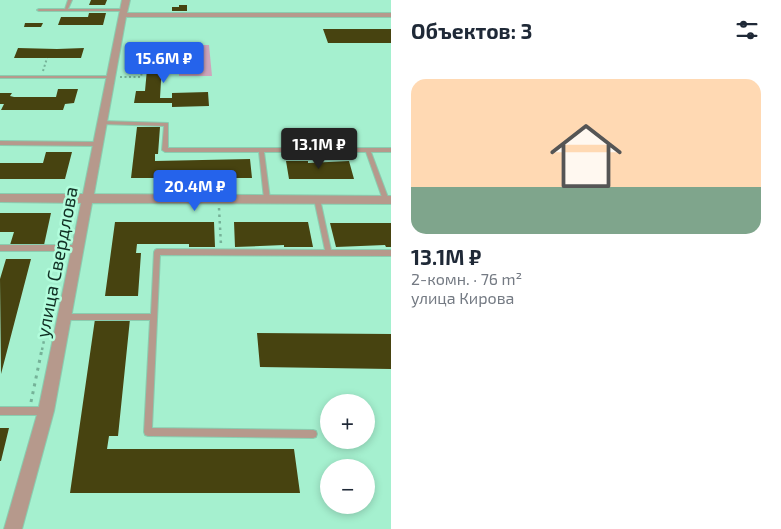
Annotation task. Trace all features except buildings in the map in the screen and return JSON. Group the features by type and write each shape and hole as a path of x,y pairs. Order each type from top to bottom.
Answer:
{"street":[{"path":"124,8 391,16"},
{"name":"улица Свердлова","path":"13,529 46,411 124,8"},
{"path":"0,198 388,200"}],"lane":[{"path":"66,10 70,0"},
{"path":"39,10 124,8"},
{"path":"0,77 112,77"},
{"path":"102,123 166,124 166,150 391,150"},
{"path":"0,143 98,144"},
{"path":"261,150 267,199"},
{"path":"368,151 388,200"},
{"path":"317,199 329,253"},
{"path":"0,248 78,248"},
{"path":"313,434 148,432 157,252 391,253"},
{"path":"64,317 154,317"},
{"path":"0,411 46,411"}],"path":[{"path":"41,77 47,58"},
{"path":"112,77 141,78 144,58"},
{"path":"219,199 222,253"}],"shaded area":[{"path":"179,45 209,45 212,76 179,76"}]}
